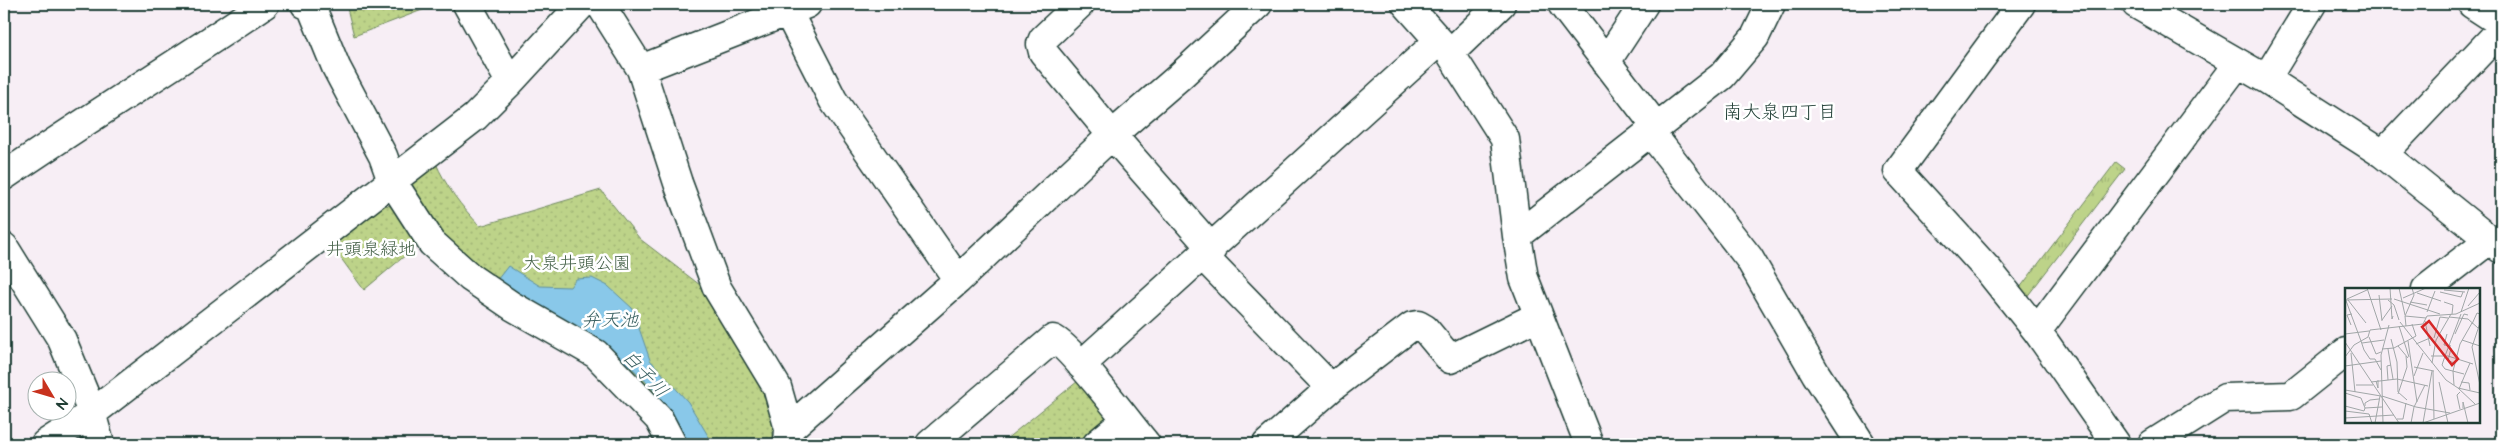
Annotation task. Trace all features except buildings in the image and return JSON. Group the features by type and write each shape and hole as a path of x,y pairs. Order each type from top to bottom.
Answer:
{"street":[{"path":"4,176 78,125 193,53 265,4"},
{"path":"305,4 311,6 336,67 383,156 392,181 432,244 478,283 512,306 596,354 659,418 672,444"},
{"path":"466,4 510,82"},
{"path":"45,444 91,414 475,117 582,4"},
{"path":"600,4 641,69 678,184 715,282 777,387 788,436 1112,135 1178,78 1258,4"},
{"path":"1080,4 1042,39 1043,52 1208,252 1331,388"},
{"path":"1406,4 1444,47 1505,139 1524,278 1589,444"},
{"path":"1081,365 1444,47 1502,4"},
{"path":"1562,4 1749,258 1816,374 1861,444"},
{"path":"1606,62 1644,4"},
{"path":"1517,236 1654,131 1722,76 1755,37 1771,4"},
{"path":"2021,4 1898,171 1989,271 2037,331 2116,444"},
{"path":"2266,79 2312,4"},
{"path":"2383,154 2499,32 2498,21 2472,4"},
{"path":"641,69 751,14 797,8 833,100 958,280"},
{"path":"2152,8 2383,154 2495,244 2428,288"},
{"path":"2037,331 2238,63"},
{"path":"4,247 62,340 91,414 100,444"},
{"path":"1266,444 1331,388 1412,326 1418,325 1425,329 1450,359 1538,316"},
{"path":"930,444 1049,341 1058,341 1081,365 1146,444"},
{"path":"2152,444 2225,398 2291,396 2345,353"},
{"path":"1097,444 1126,420"}],"green space":[{"path":"346,4 438,4 354,36"},
{"name":"大泉井頭公園","path":"435,161 454,196 480,226 601,190 640,239 700,285 767,387 773,423 773,444 684,444 530,308 438,235 405,184"},
{"path":"2116,162 2125,169 2026,298 2041,310 2029,310 2016,293"},
{"name":"井頭泉緑地","path":"384,205 391,206 419,244 364,290 332,246"},
{"path":"1083,377 1114,415 1088,444 1000,444"}],"water":[{"name":"弁天池","path":"508,266 540,286 570,287 576,279 592,278 608,286 632,308 650,360 688,402 713,444 689,444 671,413 651,387 629,366 606,347 580,330 497,280"}],"district":[{"name":"南大泉四丁目","path":"1780,112"}],"water label":[{"name":"白子川","path":"645,374"}]}
